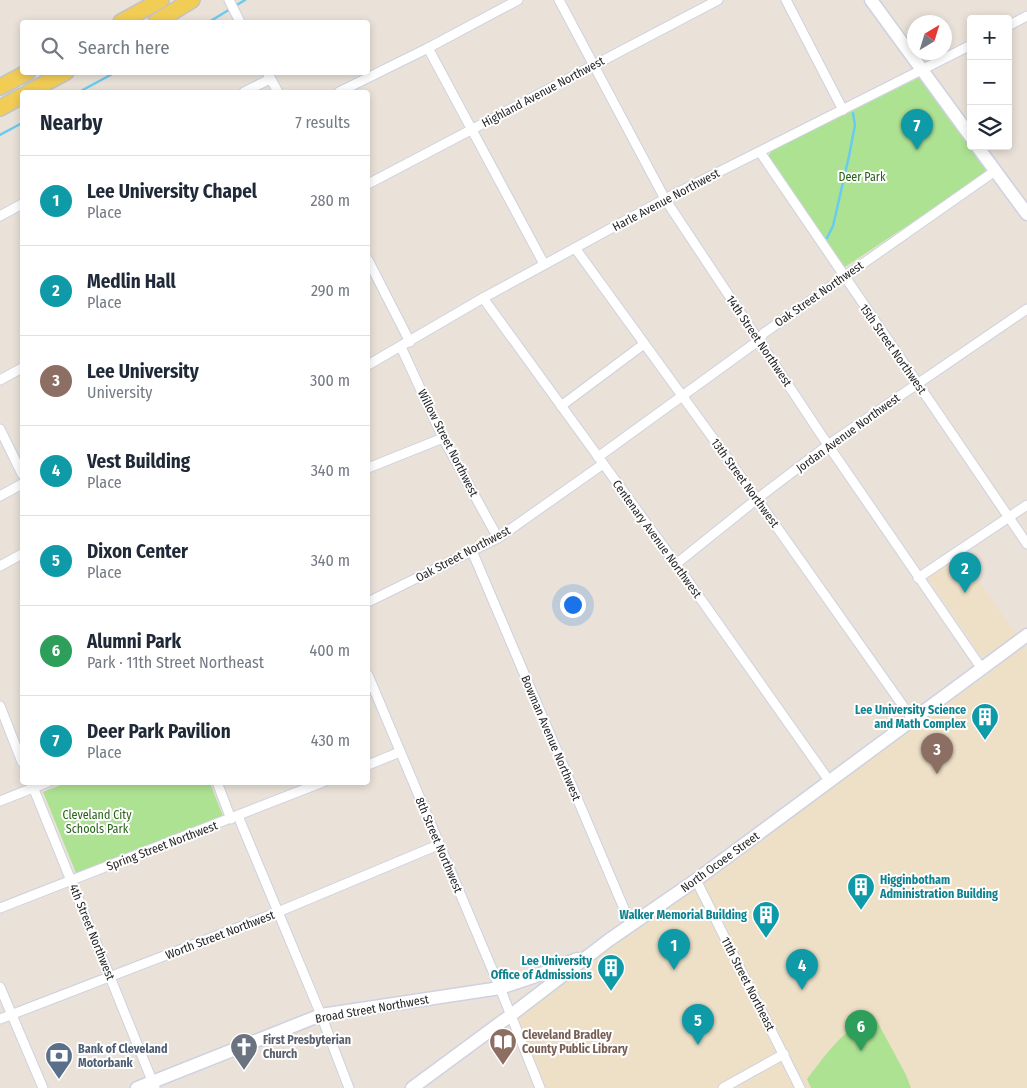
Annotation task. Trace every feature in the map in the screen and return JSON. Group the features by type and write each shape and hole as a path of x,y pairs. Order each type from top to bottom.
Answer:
{"main road":[{"path":"125,20 161,0"},
{"path":"159,20 192,0"},
{"path":"871,0 967,132"},
{"path":"0,88 23,75"},
{"path":"33,90 60,75"},
{"path":"0,108 20,97"},
{"path":"980,150 1027,214"},
{"name":"North Ocoee Street","path":"412,1088 609,940 696,880 982,669 1026,639"},
{"name":"Broad Street Northwest","path":"137,1088 153,1085 321,1015 500,988 572,961 609,940"}],"street":[{"path":"229,0 239,20"},
{"path":"343,90 428,48 518,0"},
{"name":"14th Street Northwest","path":"559,0 665,199 828,445 982,669"},
{"name":"Highland Avenue Northwest","path":"370,183 718,0"},
{"path":"786,0 843,110"},
{"path":"1012,24 1027,16"},
{"name":"Harle Avenue Northwest","path":"370,364 482,298 665,199 967,47"},
{"path":"428,48 544,264"},
{"path":"247,90 269,76 277,90"},
{"name":"15th Street Northwest","path":"760,152 844,278 1027,544"},
{"name":"Oak Street Northwest","path":"370,601 498,538 681,396 758,341 764,333 995,170"},
{"path":"0,216 20,205"},
{"name":"13th Street Northwest","path":"575,248 757,499 913,720"},
{"path":"370,264 410,342"},
{"name":"Centenary Avenue Northwest","path":"482,298 676,564 830,782"},
{"name":"Jordan Avenue Northwest","path":"676,564 828,445 1027,309"},
{"path":"561,406 644,344"},
{"name":"Willow Street Northwest","path":"401,347 443,438 498,538"},
{"path":"0,380 20,369"},
{"path":"0,429 20,470"},
{"path":"370,467 443,438"},
{"path":"0,496 20,485"},
{"path":"918,578 1027,505"},
{"name":"Bowman Avenue Northwest","path":"472,551 631,925"},
{"path":"0,566 20,555"},
{"name":"8th Street Northwest","path":"370,680 438,845 500,988 540,1088"},
{"path":"0,706 20,757"},
{"path":"370,764 400,752"},
{"path":"0,801 32,785"},
{"name":"4th Street Northwest","path":"32,785 153,1085"},
{"path":"218,785 278,912 350,1088"},
{"name":"Spring Street Northwest","path":"0,908 316,785"},
{"name":"Worth Street Northwest","path":"0,1019 278,912 438,845"},
{"name":"11th Street Northeast","path":"696,880 800,1088"},
{"path":"0,987 42,1088"},
{"path":"723,1088 784,1054"}],"shaded area":[{"path":"961,555 1027,650 1027,1088 540,1088 511,1015 696,880 997,668 987,654 981,656 928,578"}],"green space":[{"name":"Deer Park","path":"918,78 928,86 967,139 967,150 974,150 986,170 979,178 845,267 769,159 769,154 773,150"},
{"name":"Cleveland City Schools Park","path":"61,785 211,785 223,816 76,873 43,792"},
{"path":"874,1019 877,1021 906,1075 911,1088 811,1088 807,1079 836,1043 854,1027"}],"waterway":[{"path":"212,20 245,0"},
{"path":"83,90 110,75"},
{"path":"827,238 833,226 849,156 855,125 853,113"},
{"path":"0,135 20,124"}],"place":[{"name":"Deer Park Pavilion","path":"917,150"},
{"name":"Medlin Hall","path":"965,593"},
{"name":"Lee University Science and Math Complex","path":"985,741"},
{"name":"Lee University","path":"937,774"},
{"name":"Higginbotham Administration Building","path":"861,911"},
{"name":"Walker Memorial Building","path":"766,939"},
{"name":"Lee University Chapel","path":"674,970"},
{"name":"Vest Building","path":"802,990"},
{"name":"Lee University Office of Admissions","path":"611,992"},
{"name":"Dixon Center","path":"698,1045"},
{"name":"Alumni Park","path":"861,1051"},
{"name":"Cleveland Bradley County Public Library","path":"503,1066"},
{"name":"First Presbyterian Church","path":"244,1071"},
{"name":"Bank of Cleveland Motorbank","path":"59,1080"}]}
